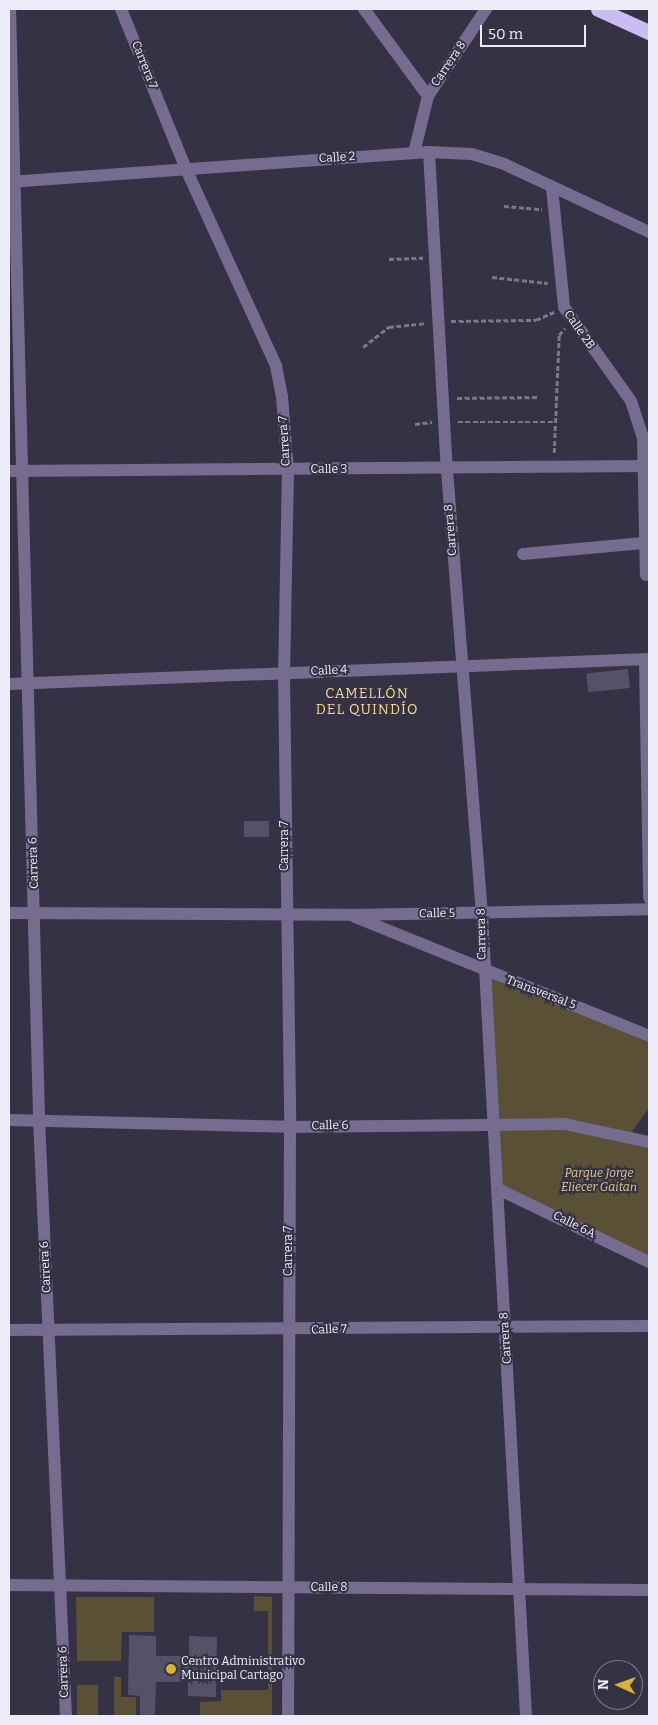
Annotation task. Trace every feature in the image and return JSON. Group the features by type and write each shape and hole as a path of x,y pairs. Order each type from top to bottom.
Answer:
{"highway":[{"path":"598,9 649,32"}],"street":[{"name":"Carrera 6","path":"10,9 15,471 29,684 39,1120 66,1716"},
{"name":"Carrera 7","path":"121,9 186,169 276,366 288,470 284,674 290,1127 288,1716"},
{"path":"364,9 428,96"},
{"name":"Carrera 8","path":"414,153 428,96 486,9"},
{"name":"Calle 2","path":"12,182 429,152 472,154 649,232"},
{"name":"Carrera 8","path":"429,152 442,398 482,914 483,970 495,1123 505,1324 522,1590 526,1716"},
{"path":"552,188 560,284 564,307"},
{"name":"Calle 2B","path":"564,307 630,401 643,437 646,466 646,575"},
{"name":"Calle 3","path":"15,471 447,470 646,466"},
{"path":"523,554 646,538"},
{"path":"647,660 649,898"},
{"name":"Calle 4","path":"9,684 284,674 462,664 647,660"},
{"name":"Calle 5","path":"9,913 286,913 350,915 482,914 649,909"},
{"name":"Transversal 5","path":"350,915 649,1036"},
{"name":"Calle 6","path":"9,1120 290,1127 495,1123 565,1124 649,1142"},
{"name":"Calle 6A","path":"498,1189 649,1262"},
{"name":"Calle 7","path":"9,1330 289,1331 505,1324 649,1326"},
{"name":"Calle 8","path":"9,1585 649,1590"}],"path":[{"path":"504,206 554,211"},
{"path":"389,259 435,258"},
{"path":"492,277 560,284"},
{"name":"Calle 2B","path":"363,347 389,327 438,322 536,320 564,307"},
{"path":"553,467 559,335 572,320"},
{"path":"442,398 538,397"},
{"path":"444,422 556,422"}],"green space":[{"name":"Parque Jorge Eliecer Gaitan","path":"487,972 649,1036 649,1108 629,1136 649,1142 649,1262 498,1189"},
{"path":"254,1596 272,1597 272,1716 200,1716 200,1702 221,1701 221,1690 268,1690 268,1611 254,1611"},
{"path":"76,1597 154,1597 154,1632 122,1632 121,1661 77,1661"},
{"path":"114,1677 121,1677 121,1697 136,1697 136,1716 114,1716"},
{"path":"77,1685 98,1685 98,1716 77,1716"}],"building":[{"path":"628,669 630,688 588,692 586,673"},
{"path":"244,821 269,821 269,837 244,837"},
{"path":"129,1635 156,1636 156,1656 189,1656 189,1636 217,1637 216,1697 188,1696 188,1682 156,1682 155,1716 140,1716 140,1696 128,1695"}],"place":[{"name":"Centro Administrativo Municipal Cartago","path":"171,1669"}],"district":[{"name":"CAMELLÓN DEL QUINDÍO","path":"367,702"}]}
